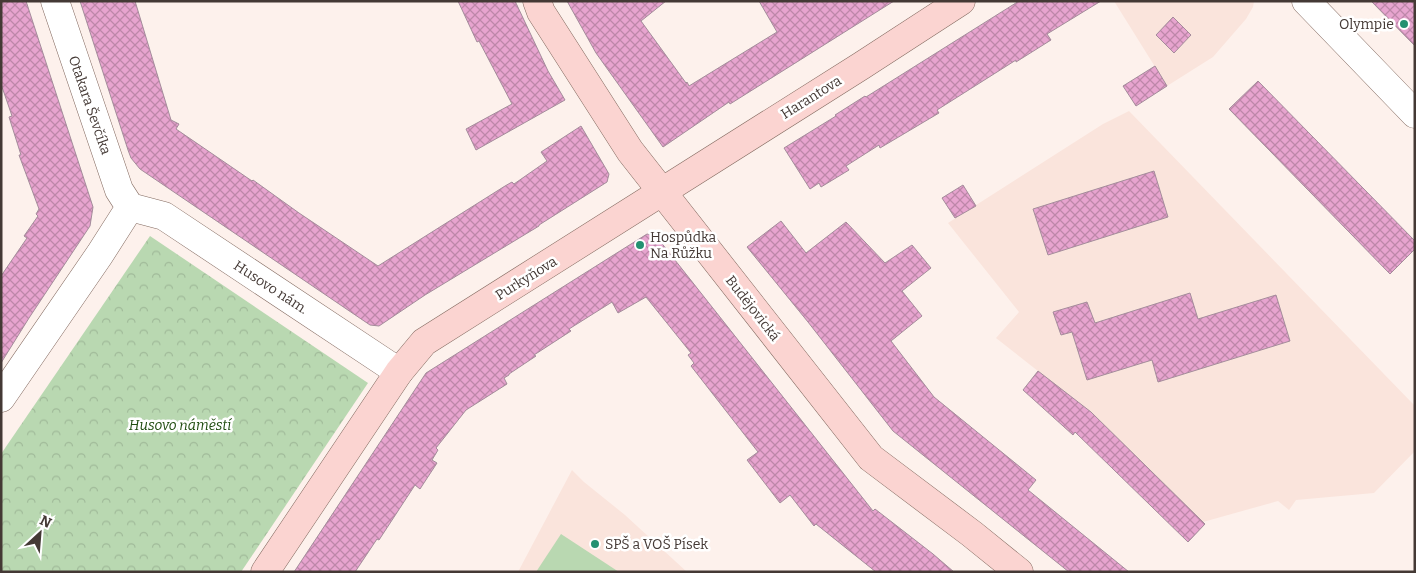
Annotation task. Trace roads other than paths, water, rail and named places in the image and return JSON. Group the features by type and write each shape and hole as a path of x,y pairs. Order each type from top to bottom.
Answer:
{"street":[{"name":"Otakara Ševčíka","path":"55,1 119,190 130,207"},
{"name":"Budějovická","path":"537,1 541,12 630,151 871,458 1004,567"},
{"name":"Harantova","path":"661,191 961,1"},
{"path":"1306,1 1410,98"},
{"name":"Purkyňova","path":"399,372 424,342 661,191"},
{"name":"Husovo nám.","path":"130,207 164,216 399,372"},
{"path":"1,398 130,207"},
{"path":"265,572 399,372"}],"place":[{"name":"Olympie","path":"1404,24"},
{"name":"Hospůdka Na Růžku","path":"640,245"},
{"name":"SPŠ a VOŠ Písek","path":"595,544"}],"park label":[{"name":"Husovo náměstí","path":"180,425"}]}
